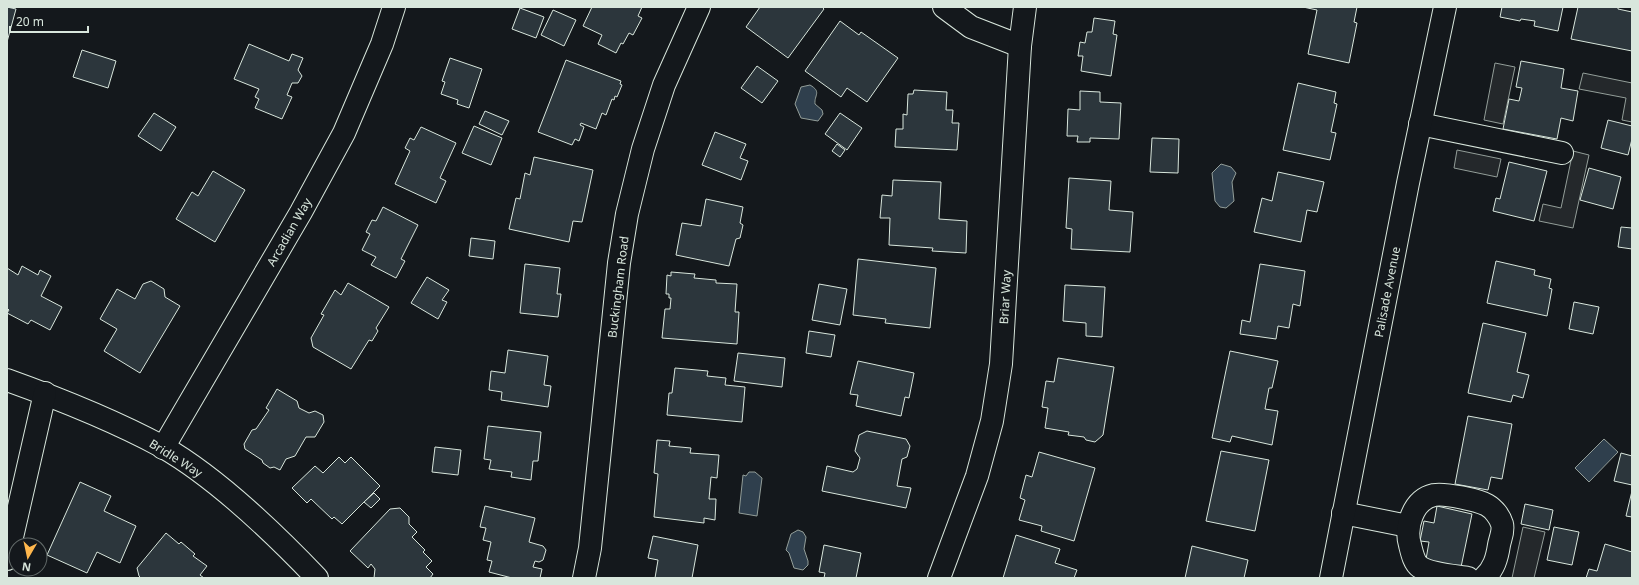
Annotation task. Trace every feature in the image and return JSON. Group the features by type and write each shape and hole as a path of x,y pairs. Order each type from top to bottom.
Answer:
{"street":[{"name":"Arcadian Way","path":"163,448 301,212 344,133 382,44 394,7"},
{"name":"Buckingham Road","path":"584,578 590,548 620,263 627,214 642,149 664,85 699,7"},
{"path":"944,7 971,27 1020,46"},
{"name":"Briar Way","path":"939,578 977,476 992,421 1001,364 1020,46 1025,7"},
{"name":"Palisade Avenue","path":"1330,578 1420,124 1445,7"},
{"path":"1420,124 1562,152"},
{"name":"Bridle Way","path":"7,380 45,393 113,423 163,448 212,481 283,543 317,578"},
{"path":"7,559 45,393"},
{"path":"1468,578 1420,567 1412,553 1408,535 1408,526 1416,508 1433,496 1446,496 1488,506 1499,518 1502,528 1495,563 1484,578"},
{"path":"1343,513 1408,526"}],"shaded area":[{"path":"1495,63 1515,67 1503,124 1484,120"},
{"path":"1583,73 1632,83 1632,122 1622,120 1626,98 1579,89"},
{"path":"1457,150 1501,159 1497,177 1454,168"},
{"path":"1573,151 1589,155 1573,228 1539,221 1543,204 1561,208"},
{"path":"1523,527 1545,532 1534,578 1512,578"}],"water":[{"path":"810,85 814,87 817,92 815,104 822,110 823,114 818,121 801,118 795,104 801,87"},
{"path":"1221,164 1231,167 1236,173 1232,182 1234,201 1226,208 1220,207 1215,201 1212,173"},
{"path":"1604,439 1618,452 1589,482 1575,468"},
{"path":"749,472 755,472 762,478 757,516 739,513 743,475 746,476"},
{"path":"798,530 803,532 806,537 804,549 808,565 803,570 794,568 789,553 786,550 791,534"}],"building":[{"path":"7,7 16,9 7,42"},
{"path":"592,7 642,7 638,16 642,18 633,35 629,33 623,44 621,43 616,53 598,44 602,35 583,26"},
{"path":"760,7 822,7 824,9 788,58 746,27"},
{"path":"1303,7 1357,7 1354,22 1357,23 1349,63 1308,54 1317,10"},
{"path":"1502,7 1563,7 1558,31 1534,26 1535,21 1521,19 1520,21 1500,17"},
{"path":"1578,7 1618,7 1618,9 1632,12 1632,51 1571,39"},
{"path":"520,8 544,17 536,38 512,29"},
{"path":"553,10 576,20 564,46 541,35"},
{"path":"1094,18 1115,21 1113,34 1117,35 1111,76 1081,71 1083,56 1078,56 1080,42 1085,43 1087,32 1092,32"},
{"path":"840,21 859,35 861,32 898,58 867,102 847,88 841,97 805,71"},
{"path":"249,44 289,61 292,54 303,58 298,70 302,76 298,83 292,83 287,95 292,97 282,119 255,108 259,99 255,97 259,89 234,79"},
{"path":"82,50 116,61 108,88 73,77"},
{"path":"450,58 482,69 469,108 457,104 458,100 441,94 445,82 442,81"},
{"path":"566,60 621,81 620,84 622,85 617,97 615,96 614,100 612,99 606,115 602,113 596,129 581,123 580,125 584,127 579,141 575,139 572,145 538,132"},
{"path":"1521,61 1564,69 1561,88 1578,91 1573,121 1561,118 1557,139 1503,129 1509,99 1519,101 1522,88 1516,87"},
{"path":"757,66 778,81 762,103 741,88"},
{"path":"1298,83 1336,92 1334,103 1337,104 1331,132 1336,133 1330,160 1283,150"},
{"path":"914,90 947,92 946,110 953,110 952,123 959,123 957,150 895,147 896,129 903,129 903,114 907,115 908,94 913,94"},
{"path":"1080,91 1100,92 1100,102 1121,103 1119,139 1090,138 1090,142 1077,142 1078,136 1067,136 1068,109 1080,110"},
{"path":"485,111 509,121 502,135 479,124"},
{"path":"154,113 176,127 161,151 138,136"},
{"path":"840,113 862,128 847,150 825,134"},
{"path":"1608,120 1632,126 1632,139 1628,155 1601,148"},
{"path":"474,126 502,138 491,165 462,153"},
{"path":"421,127 456,143 440,178 446,181 436,203 395,184 410,151 405,148 410,138 414,140"},
{"path":"715,132 746,144 740,158 748,161 741,180 702,165"},
{"path":"1152,138 1179,139 1178,173 1150,172"},
{"path":"837,144 845,150 840,157 832,151"},
{"path":"534,157 593,170 582,222 573,221 569,242 509,229 516,198 520,199 525,173 530,175"},
{"path":"1509,162 1547,171 1534,221 1493,211 1496,198 1500,199"},
{"path":"1589,168 1621,177 1613,209 1580,200"},
{"path":"213,171 245,190 215,242 176,219 192,192 198,196"},
{"path":"1278,172 1324,182 1317,212 1307,210 1301,242 1254,232 1262,198 1272,201"},
{"path":"1069,178 1111,181 1109,210 1133,212 1130,252 1071,249 1072,229 1066,228"},
{"path":"893,180 941,182 939,219 967,221 966,253 932,251 933,248 889,245 890,218 880,218 882,195 892,196"},
{"path":"706,199 743,207 740,223 743,225 740,238 736,239 729,266 676,255 682,223 701,226"},
{"path":"383,207 418,225 401,259 405,261 396,278 371,265 376,257 362,250 370,234 366,232 372,220 376,221"},
{"path":"1621,227 1632,228 1632,249 1618,247"},
{"path":"471,238 495,241 493,259 469,256"},
{"path":"858,259 936,268 930,328 885,323 886,319 853,315"},
{"path":"1496,261 1535,270 1534,275 1551,279 1549,288 1552,289 1547,316 1487,303"},
{"path":"525,264 560,268 557,294 561,294 558,317 520,313"},
{"path":"1260,264 1305,271 1300,306 1293,304 1289,328 1278,326 1276,339 1240,334 1242,320 1250,322"},
{"path":"22,266 38,275 40,270 51,276 41,296 62,307 50,330 31,320 28,324 7,313 9,310 7,308 7,268 18,275"},
{"path":"671,272 695,274 694,278 716,280 716,283 737,284 735,312 739,312 737,344 662,338 665,309 670,309 671,298 669,298 669,294 666,294 667,275 671,276"},
{"path":"427,277 449,290 442,300 447,302 438,319 411,303"},
{"path":"151,281 164,289 165,297 180,306 140,373 104,351 117,329 100,319 117,289 135,299 143,284"},
{"path":"348,283 389,307 376,328 378,331 372,341 369,340 351,369 313,347 311,338 324,315 321,314 335,290 341,295"},
{"path":"819,284 847,289 840,325 812,320"},
{"path":"1065,285 1105,287 1102,337 1086,336 1086,323 1063,321"},
{"path":"1574,302 1599,307 1593,334 1569,329"},
{"path":"1483,323 1526,333 1517,372 1529,375 1523,398 1513,395 1511,402 1468,393"},
{"path":"809,331 835,335 831,357 806,353"},
{"path":"508,350 548,356 544,385 551,386 548,407 501,400 502,392 489,390 491,371 505,373"},
{"path":"1230,351 1278,361 1272,388 1269,388 1265,409 1278,411 1272,445 1232,436 1230,442 1212,438"},
{"path":"738,353 785,358 782,387 734,381"},
{"path":"1058,358 1114,367 1103,435 1095,442 1086,440 1084,437 1068,435 1069,432 1045,428 1048,408 1042,407 1046,381 1054,382"},
{"path":"858,361 914,373 909,398 905,397 901,416 856,406 858,395 850,394"},
{"path":"675,368 708,371 707,376 726,378 725,385 745,387 742,422 667,415 669,393 672,393"},
{"path":"277,389 297,401 299,408 309,413 315,411 323,415 324,422 315,437 306,437 295,456 286,459 280,470 274,467 270,468 263,463 262,460 245,449 244,444 252,430 256,429 269,410 266,408"},
{"path":"1468,416 1512,424 1502,479 1491,477 1488,490 1455,484"},
{"path":"488,426 541,432 538,461 533,461 531,480 511,477 512,472 489,469 491,460 484,459"},
{"path":"867,431 906,439 910,446 907,457 902,459 897,486 911,488 906,508 822,491 827,466 853,472 857,469 860,458 855,451 859,435"},
{"path":"657,440 670,441 669,446 691,448 690,453 719,455 717,478 711,477 709,499 716,499 715,520 704,518 704,523 654,517 658,474 654,473"},
{"path":"435,447 461,450 458,475 432,472"},
{"path":"1221,451 1269,460 1255,531 1206,521"},
{"path":"1039,452 1095,468 1074,541 1041,531 1042,526 1019,520 1025,500 1020,498 1026,475 1032,477"},
{"path":"1621,453 1632,456 1632,485 1614,481"},
{"path":"339,457 345,463 351,457 380,486 342,524 334,517 332,519 311,499 307,503 292,488 315,466 323,473"},
{"path":"80,482 111,496 104,511 136,526 120,563 97,552 87,573 48,555"},
{"path":"1632,491 1632,517 1626,516"},
{"path":"374,493 380,499 371,508 364,502"},
{"path":"1525,504 1553,510 1549,530 1521,524"},
{"path":"485,506 535,518 529,542 543,546 546,550 543,560 539,562 535,561 533,567 542,569 540,578 512,578 489,572 492,561 487,560 491,542 483,540 486,528 480,527"},
{"path":"1437,506 1472,514 1460,572 1425,565 1429,542 1420,541 1424,521 1434,523"},
{"path":"400,508 409,517 409,524 417,532 412,537 425,550 423,552 432,561 426,567 433,574 430,578 374,578 375,569 371,564 368,568 350,551 390,509"},
{"path":"1554,527 1579,532 1572,565 1547,560"},
{"path":"166,533 179,544 181,542 195,554 193,556 207,566 200,575 204,578 141,578 139,576 137,568"},
{"path":"1016,535 1060,549 1055,563 1077,570 1074,578 1003,578"},
{"path":"653,536 698,545 692,578 655,578 658,560 648,558"},
{"path":"1605,544 1632,552 1632,578 1586,578 1589,569 1597,571"},
{"path":"824,545 861,553 856,578 824,578 825,573 819,572"},
{"path":"1192,546 1248,560 1244,578 1185,578"}]}
